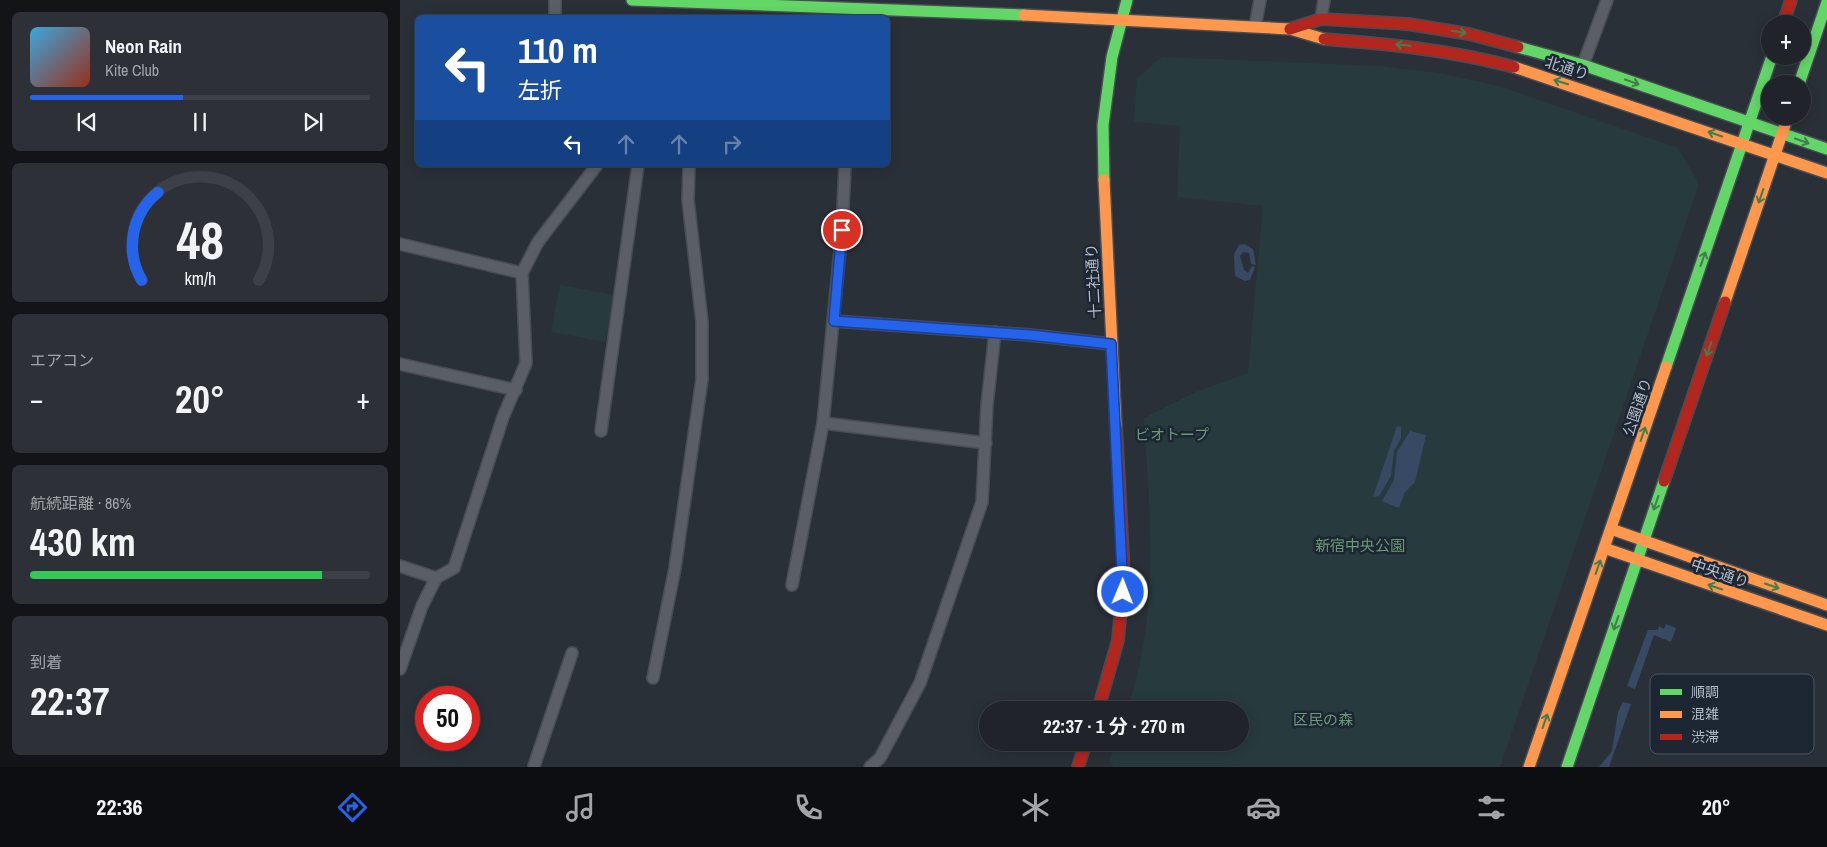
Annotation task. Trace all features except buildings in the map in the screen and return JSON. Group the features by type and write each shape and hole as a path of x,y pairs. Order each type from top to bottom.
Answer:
{"main road":[{"name":"北通り","path":"632,0 754,3 1255,27 1290,28 1322,19 1408,24 1469,34 1583,65 1827,149"},
{"name":"十二社通り","path":"1101,701 1118,640 1124,576 1106,253 1103,125 1112,57 1127,0"},
{"path":"1786,15 1791,0"},
{"path":"1802,75 1827,2"},
{"name":"北通り","path":"1290,28 1320,39 1411,46 1464,55 1505,65 1575,86 1827,172"},
{"name":"公園通り","path":"1530,767 1769,65"},
{"path":"1567,767 1785,125"},
{"name":"中央通り","path":"1611,530 1827,605"},
{"name":"中央通り","path":"1604,548 1827,626"},
{"path":"1078,767 1083,751"}],"street":[{"path":"554,15 555,0"},
{"path":"1255,27 1260,0"},
{"path":"1322,19 1324,0"},
{"path":"1583,65 1607,0"},
{"path":"754,3 755,15"},
{"path":"400,669 422,606 436,578 454,568 503,417 526,363 522,273 538,242 595,167"},
{"path":"601,431 638,167"},
{"path":"653,678 675,568 702,379 702,322 688,200 690,167"},
{"path":"792,585 823,423 834,321 846,167"},
{"path":"400,244 522,273"},
{"path":"834,321 995,332 1111,344"},
{"path":"870,767 880,758 920,684 982,502 987,405 995,332"},
{"path":"400,364 516,390"},
{"path":"823,423 986,443"},
{"path":"400,566 436,578"},
{"path":"534,766 572,653"}],"green space":[{"name":"新宿中央公園","path":"1162,57 1380,66 1439,73 1499,86 1678,148 1699,184 1500,767 1113,767 1110,759 1113,751 1249,751 1249,701 1130,701 1144,638 1150,565 1149,492 1144,418 1196,392 1248,373 1263,206 1177,197 1180,126 1134,122 1137,78"},
{"path":"560,285 614,295 605,342 551,332"}],"water":[{"path":"1245,244 1253,249 1256,265 1251,264 1249,253 1243,252 1240,256 1244,270 1248,273 1252,266 1255,267 1250,280 1245,281 1235,276 1234,254 1239,245"},
{"path":"1397,426 1401,427 1401,438 1394,451 1391,476 1379,496 1373,497"},
{"path":"1410,431 1426,435 1415,482 1405,492 1399,508 1382,501 1394,480 1397,452"},
{"path":"1666,624 1676,628 1671,642 1654,635 1635,689 1627,686 1648,630 1658,630 1659,626 1664,629"},
{"path":"1623,702 1631,704 1609,767 1599,767 1612,751 1618,712"}],"traffic: fast":[{"path":"632,0 1024,15"},
{"path":"1104,180 1103,125 1112,57 1127,0"},
{"path":"1802,75 1827,2"},
{"path":"1518,47 1583,65 1827,149"},
{"path":"1666,367 1769,65"},
{"path":"1567,767 1664,481"}],"traffic: slow":[{"path":"1024,15 1290,29 1324,39"},
{"path":"1514,67 1827,173"},
{"path":"1725,302 1785,125"},
{"path":"1104,180 1116,426"},
{"path":"1529,767 1666,367"},
{"path":"1611,529 1827,605"},
{"path":"1604,548 1827,625"}],"traffic: jam":[{"path":"1786,15 1791,0"},
{"path":"1290,29 1321,19 1408,24 1469,34 1518,47"},
{"path":"1324,39 1419,49 1466,56 1514,67"},
{"path":"1664,481 1725,302"},
{"path":"1101,701 1118,640 1124,576 1116,426"},
{"path":"1078,767 1083,751"}],"route":[{"path":"842,230 834,321 1030,335 1111,344 1124,576 1123,592"}],"park label":[{"name":"ビオトープ","path":"1172,434"},
{"name":"区民の森","path":"1323,719"}]}
